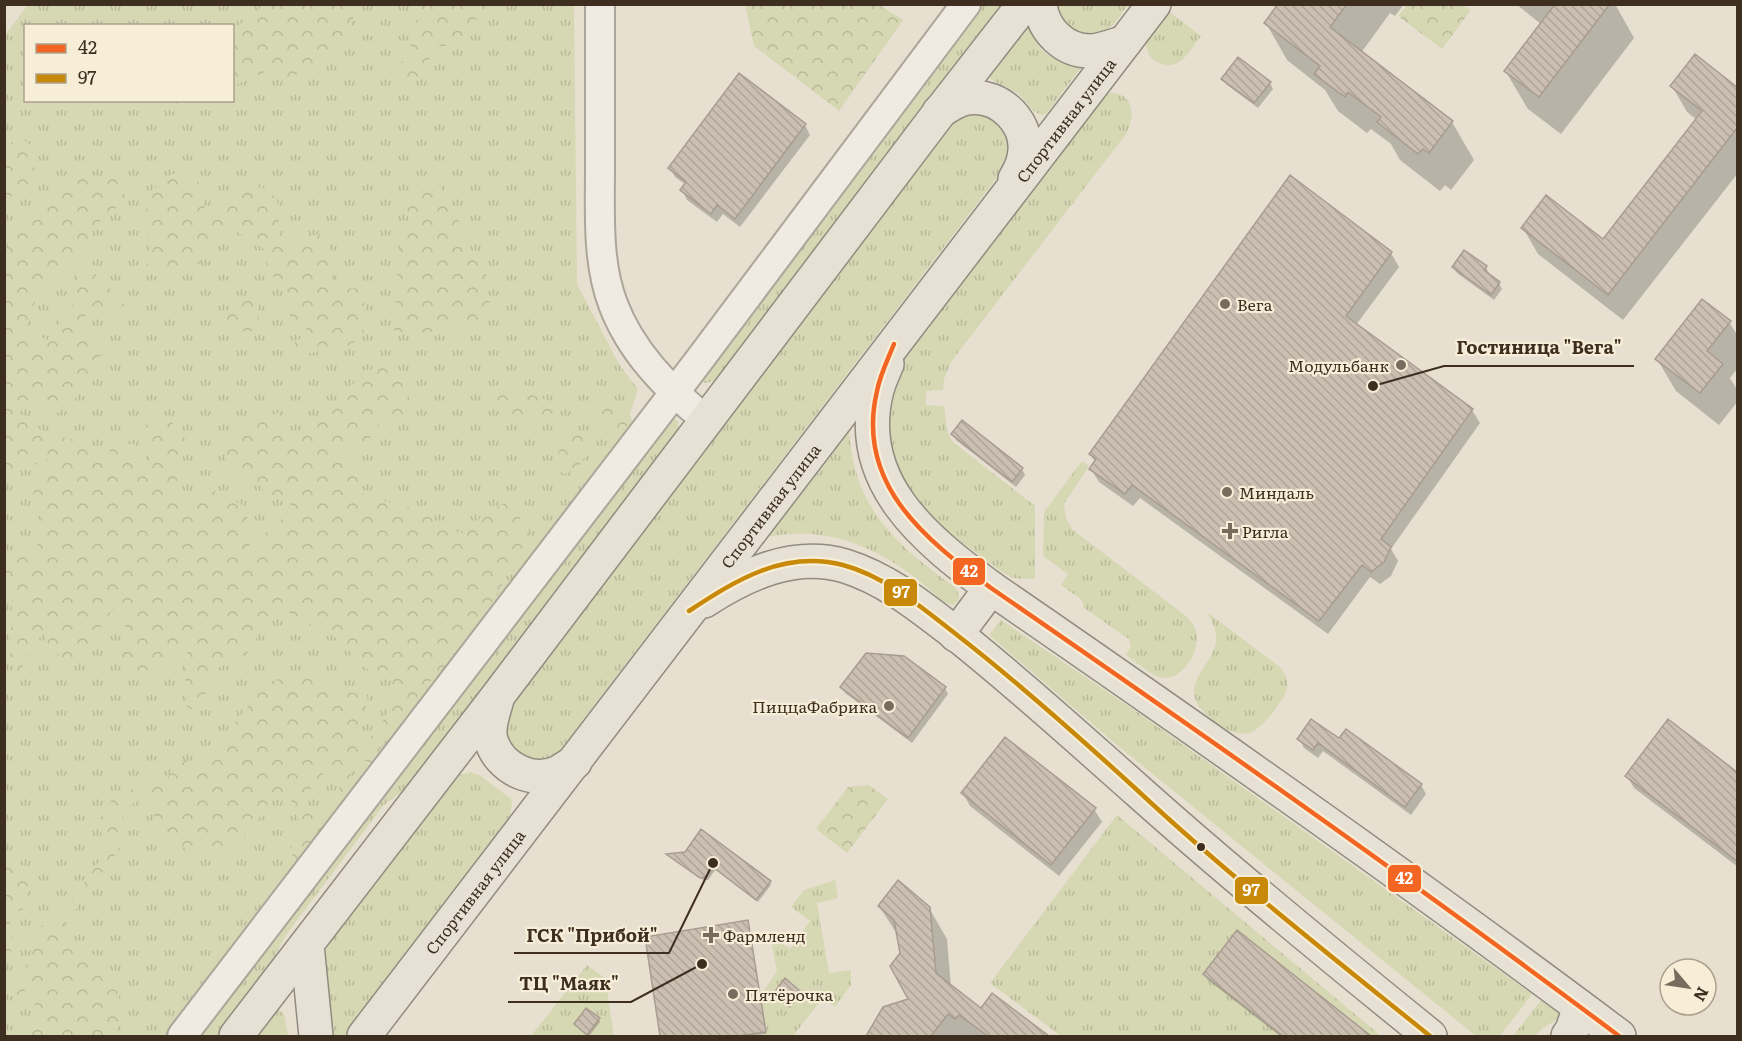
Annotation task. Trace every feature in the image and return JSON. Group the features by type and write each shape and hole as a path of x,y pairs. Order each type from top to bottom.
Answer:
{"main road":[{"path":"236,1036 1024,4"},
{"path":"1040,4 1041,14 1048,30 1061,42 1077,49 1094,51 1125,42"},
{"name":"Спортивная улица","path":"364,1036 1154,4"},
{"path":"939,113 952,102 969,97 986,98 1000,104 1012,114 1021,127 1025,141 1024,157 1008,194"},
{"path":"894,344 877,391 872,424 875,456 884,481 902,509 926,536 956,563 1224,749 1548,982 1619,1036"},
{"path":"688,612 731,583 767,568 796,561 842,565 890,585 1032,696 1237,878 1430,1036"},
{"path":"956,635 991,588"},
{"path":"497,697 491,723 491,739 497,754 508,765 523,774 538,777 558,773 575,762"},
{"path":"307,945 316,1036"},
{"path":"1568,1036 1580,1007"}],"street":[{"path":"600,4 600,225 603,270 613,304 633,343 651,368 673,392 706,420"},
{"path":"182,1036 739,307 966,4"}],"green space":[{"path":"28,5 574,5 577,284 620,366 638,389 630,414 632,421 621,441 165,1036 5,1036 4,36"},
{"path":"264,5 353,5 353,18 342,52 288,79 267,71 234,86 234,29"},
{"path":"422,5 490,5 487,14 472,22 469,41 453,46 434,46 424,72 411,82 396,67 409,55 412,34 394,26 423,19"},
{"path":"745,5 880,5 903,20 839,111 754,46"},
{"path":"975,5 1004,5 720,377 705,383 700,379"},
{"path":"1053,5 1128,5 1109,28 1097,33 1083,34 1065,26"},
{"path":"1407,5 1464,5 1471,10 1442,49 1398,16"},
{"path":"1167,10 1201,36 1181,61 1169,65 1152,59 1146,45 1149,33"},
{"path":"1027,27 1037,44 1046,53 1057,59 1082,66 1046,114 1042,115 1032,109 1017,93 988,76"},
{"path":"1111,93 1125,97 1129,102 1132,114 1126,134 951,362 944,379 943,390 926,391 926,405 944,406 947,431 953,442 1035,506 1035,579 1014,578 996,568 945,530 921,506 904,480 893,451 888,420 890,399 904,357 1103,95"},
{"path":"160,102 191,102 176,112 158,107"},
{"path":"977,114 996,124 1006,138 1007,155 999,175 560,750 545,759 534,761 507,750 501,712 953,122"},
{"path":"26,141 38,155 30,184 5,201 5,143"},
{"path":"172,174 196,178 200,185 206,215 219,217 231,196 250,185 270,190 278,203 279,239 292,240 320,234 337,260 334,283 340,289 360,288 365,306 363,337 342,349 280,357 310,331 290,318 290,295 267,270 265,250 236,231 215,240 202,261 187,271 168,274 145,271 151,245 141,224 153,189"},
{"path":"86,175 117,178 127,201 104,216 89,236 90,249 70,261 41,285 25,329 47,340 72,305 78,274 89,267 127,307 113,314 101,308 81,318 85,337 105,348 75,399 53,416 40,406 16,409 32,424 48,435 73,439 107,458 112,445 134,444 135,466 145,473 154,444 144,425 171,421 187,441 176,486 188,503 215,491 245,506 250,531 249,559 256,541 283,518 297,493 269,497 257,483 232,473 225,456 240,431 278,412 293,437 316,423 366,370 395,366 405,384 412,408 402,425 385,416 364,446 347,448 345,461 355,473 364,496 419,510 450,531 466,533 483,515 508,501 519,511 521,527 531,536 514,559 500,590 477,623 444,667 421,691 406,716 385,741 371,763 361,759 350,769 356,793 341,793 330,767 304,797 304,808 317,814 327,809 337,810 311,849 296,861 290,851 297,834 299,813 289,797 276,793 259,818 232,850 193,854 175,842 158,836 154,819 153,794 126,807 119,832 121,846 61,930 65,942 92,952 112,978 125,1014 113,1036 10,1036 29,1021 36,1000 36,984 15,997 16,984 30,958 41,926 58,919 105,853 99,820 114,796 167,778 186,759 196,774 263,686 294,673 320,675 343,690 368,697 356,749 373,735 393,706 392,681 358,664 344,642 280,608 264,620 251,651 218,668 203,699 188,712 185,684 187,650 145,676 117,663 126,623 113,609 87,646 70,662 50,649 43,632 18,673 10,659 12,601 5,582 5,555 32,555 46,527 33,493 51,458 28,467 5,471 4,255 17,228 41,211 61,191"},
{"path":"415,184 440,185 465,233 473,255 486,268 491,317 454,328 427,332 402,332 390,329 397,295 397,261 409,223 406,201"},
{"path":"255,299 259,306 258,328 249,332 233,330 221,319 233,304"},
{"path":"522,392 557,403 555,414 535,420 501,416 493,393"},
{"path":"604,404 619,406 628,422 623,436 613,439 591,416"},
{"path":"670,416 678,421 679,433 418,779 383,806 286,935 256,991 221,1036 187,1036"},
{"path":"848,422 854,466 872,508 883,524 909,552 956,588 959,597 953,605 944,602 883,556 861,546 815,534 789,534 762,538"},
{"path":"572,432 582,436 587,453 578,468 564,474 554,467 559,451 559,438"},
{"path":"1082,461 1089,466 1064,504 1066,518 1073,530 1186,616 1195,629 1197,638 1194,653 1185,667 1173,676 1166,678 1155,675 1126,655 1131,646 1129,639 1084,608 1082,600 1061,585 1068,574 1043,556 1044,512"},
{"path":"1207,612 1280,667 1287,679 1287,689 1280,703 1265,722 1249,733 1236,733 1222,727 1205,714 1195,700 1195,683 1216,642 1213,623"},
{"path":"1001,620 1140,714 1532,994 1500,1036 1476,1036 1117,745 989,635"},
{"path":"471,772 481,776 511,799 510,817 345,1035 334,1036 330,1031 325,986 326,953 329,942 452,777"},
{"path":"869,785 888,799 847,853 816,829 848,787"},
{"path":"1117,815 1381,1036 1061,1036 990,983"},
{"path":"5,864 24,871 30,886 22,910 8,913 12,948 5,967"},
{"path":"835,880 838,898 817,903 829,973 851,970 851,985 835,1007 823,998 793,1036 763,1036 759,998 777,971 770,935 790,949 810,921 791,907 804,890"},
{"path":"587,965 605,978 614,1036 531,1036"},
{"path":"1541,1000 1563,1016 1534,1036 1513,1036"},
{"path":"277,1008 284,1014 288,1036 254,1036"}],"building":[{"path":"1278,4 1347,4 1330,27 1453,121 1429,153 1423,149 1418,154 1377,122 1381,117 1348,92 1345,97 1314,74 1320,66 1264,23"},
{"path":"1555,4 1610,4 1539,97 1504,71"},
{"path":"1695,54 1737,87 1737,128 1608,295 1521,228 1546,195 1603,239 1702,111 1670,86"},
{"path":"1238,57 1271,82 1254,103 1221,79"},
{"path":"739,73 806,124 735,219 717,205 711,214 680,190 686,182 668,168"},
{"name":"Вега","path":"1290,175 1392,252 1346,316 1473,409 1381,539 1391,547 1384,562 1371,572 1362,565 1319,621 1132,485 1125,494 1089,469 1096,459 1089,454"},
{"path":"1464,250 1487,266 1484,270 1500,282 1491,295 1452,267"},
{"path":"1702,299 1731,321 1707,351 1723,364 1700,393 1655,359"},
{"path":"962,420 1023,468 1012,482 951,434"},
{"path":"866,653 904,656 946,687 908,738 840,687"},
{"path":"1311,719 1339,738 1346,729 1422,784 1405,807 1318,743 1313,750 1297,739"},
{"path":"1668,719 1737,772 1737,861 1625,776"},
{"path":"1005,737 1096,808 1051,865 961,793"},
{"path":"701,829 771,881 756,900 714,868 706,877 700,878 666,854 685,852"},
{"path":"898,880 930,907 936,973 981,1008 992,993 1049,1036 988,1036 959,1015 955,1019 948,1014 931,1036 866,1036 883,1007 908,999 890,966 900,953 894,920 878,906"},
{"path":"748,920 766,1032 738,1036 660,1036 645,937"},
{"path":"1237,930 1371,1036 1283,1036 1203,974"},
{"path":"785,978 800,991 788,1006 773,994"},
{"path":"586,1008 600,1018 587,1035 574,1024"}],"transit line":[{"name":"42","path":"894,344 877,391 873,424 876,454 886,481 901,506 942,550 991,588 1308,809 1619,1036"},
{"name":"97","path":"689,611 743,579 781,565 801,562 821,561 843,565 889,585 931,614 1003,672 1244,884 1430,1036"}],"place":[{"name":"Вега","path":"1225,304"},
{"name":"Модульбанк","path":"1401,365"},
{"name":"Гостиница \"Вега\"","path":"1373,386"},
{"name":"Миндаль","path":"1227,492"},
{"name":"Ригла","path":"1230,531"},
{"name":"ПиццаФабрика","path":"889,706"},
{"name":"ГСК \"Прибой\"","path":"713,863"},
{"name":"Фармленд","path":"711,935"},
{"name":"ТЦ \"Маяк\"","path":"702,964"},
{"name":"Пятёрочка","path":"733,994"}]}
